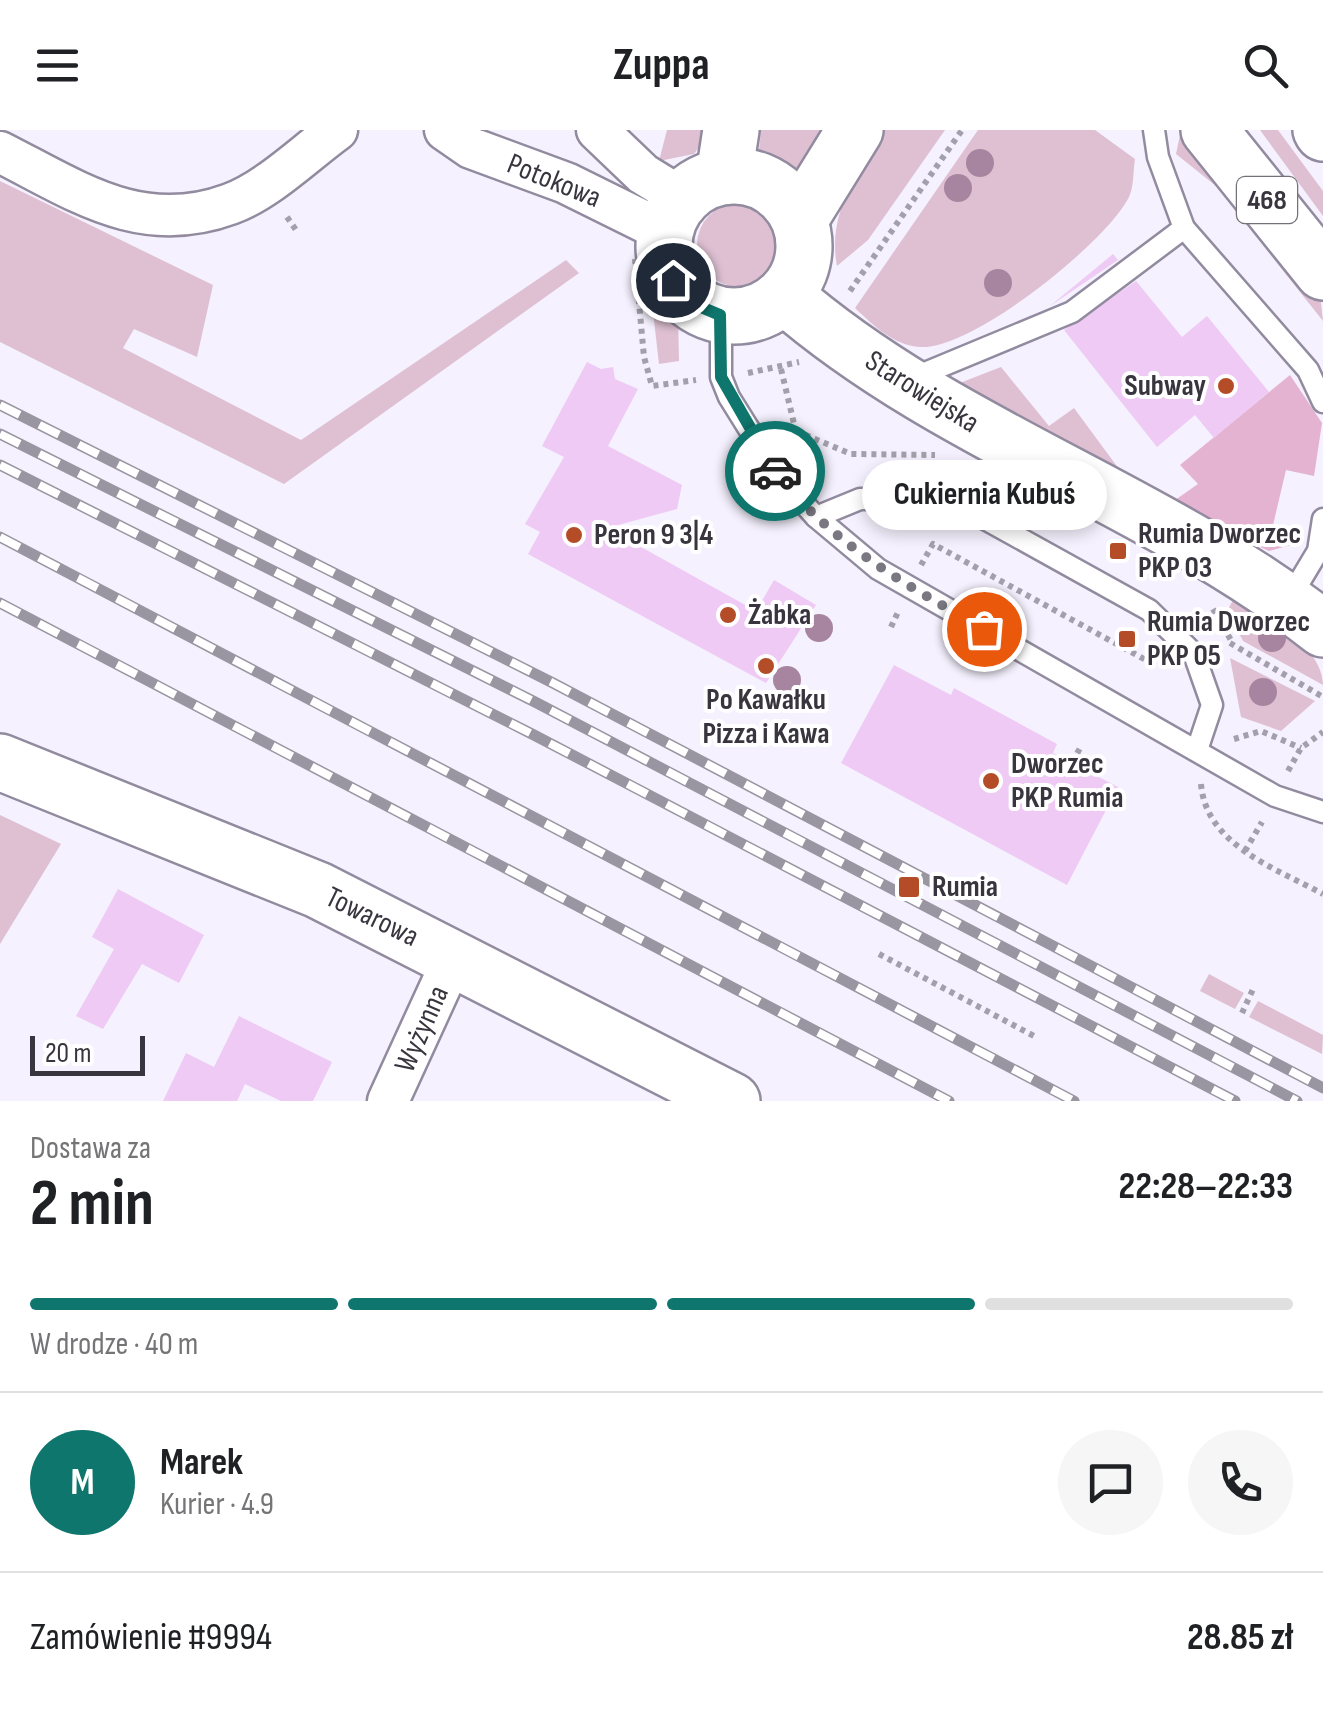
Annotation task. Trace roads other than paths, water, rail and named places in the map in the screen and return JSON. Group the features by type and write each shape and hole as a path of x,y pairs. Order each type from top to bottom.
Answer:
{"main road":[{"path":"800,219 854,130"},
{"name":"468","path":"1209,130 1323,272"},
{"path":"770,184 788,199 800,219 804,258 798,278 785,296 755,314 720,315 696,305 673,280 666,262 687,197 770,184"},
{"name":"Starowiejska","path":"785,296 824,329 903,382 1306,615"},
{"name":"Towarowa","path":"0,762 318,890 732,1101"}],"street":[{"path":"0,152 114,210 174,218 232,204 337,130"},
{"name":"Potokowa","path":"445,130 470,148 566,183 687,197"},
{"name":"Potokowa","path":"597,130 643,174 687,197"},
{"name":"Wyżynna","path":"388,1101 454,957"}],"lane":[{"path":"1154,130 1184,228 1308,370 1323,402"},
{"path":"903,382 1072,312 1184,228"},
{"path":"720,315 721,377 729,398 777,474 816,518 878,569 1275,796 1323,812"},
{"path":"816,518 860,498 950,499 1149,610 1194,654 1212,705 1197,750"},
{"path":"1306,615 1323,518"}],"railway":[{"path":"0,405 553,683 1323,1088"},
{"path":"0,434 535,702 1297,1101"},
{"path":"0,465 532,734 1235,1101"},
{"path":"0,537 1074,1101"},
{"path":"0,603 949,1101"}],"place":[{"name":"Subway","path":"1226,386"},
{"name":"Peron 9 3|4","path":"574,535"},
{"name":"Rumia Dworzec PKP 03","path":"1118,551"},
{"name":"Żabka","path":"728,615"},
{"name":"Cukiernia Kubuś","path":"984,629"},
{"name":"Rumia Dworzec PKP 05","path":"1127,639"},
{"name":"Po Kawałku Pizza i Kawa","path":"766,666"},
{"name":"Dworzec PKP Rumia","path":"991,781"},
{"name":"Rumia","path":"909,887"}]}
